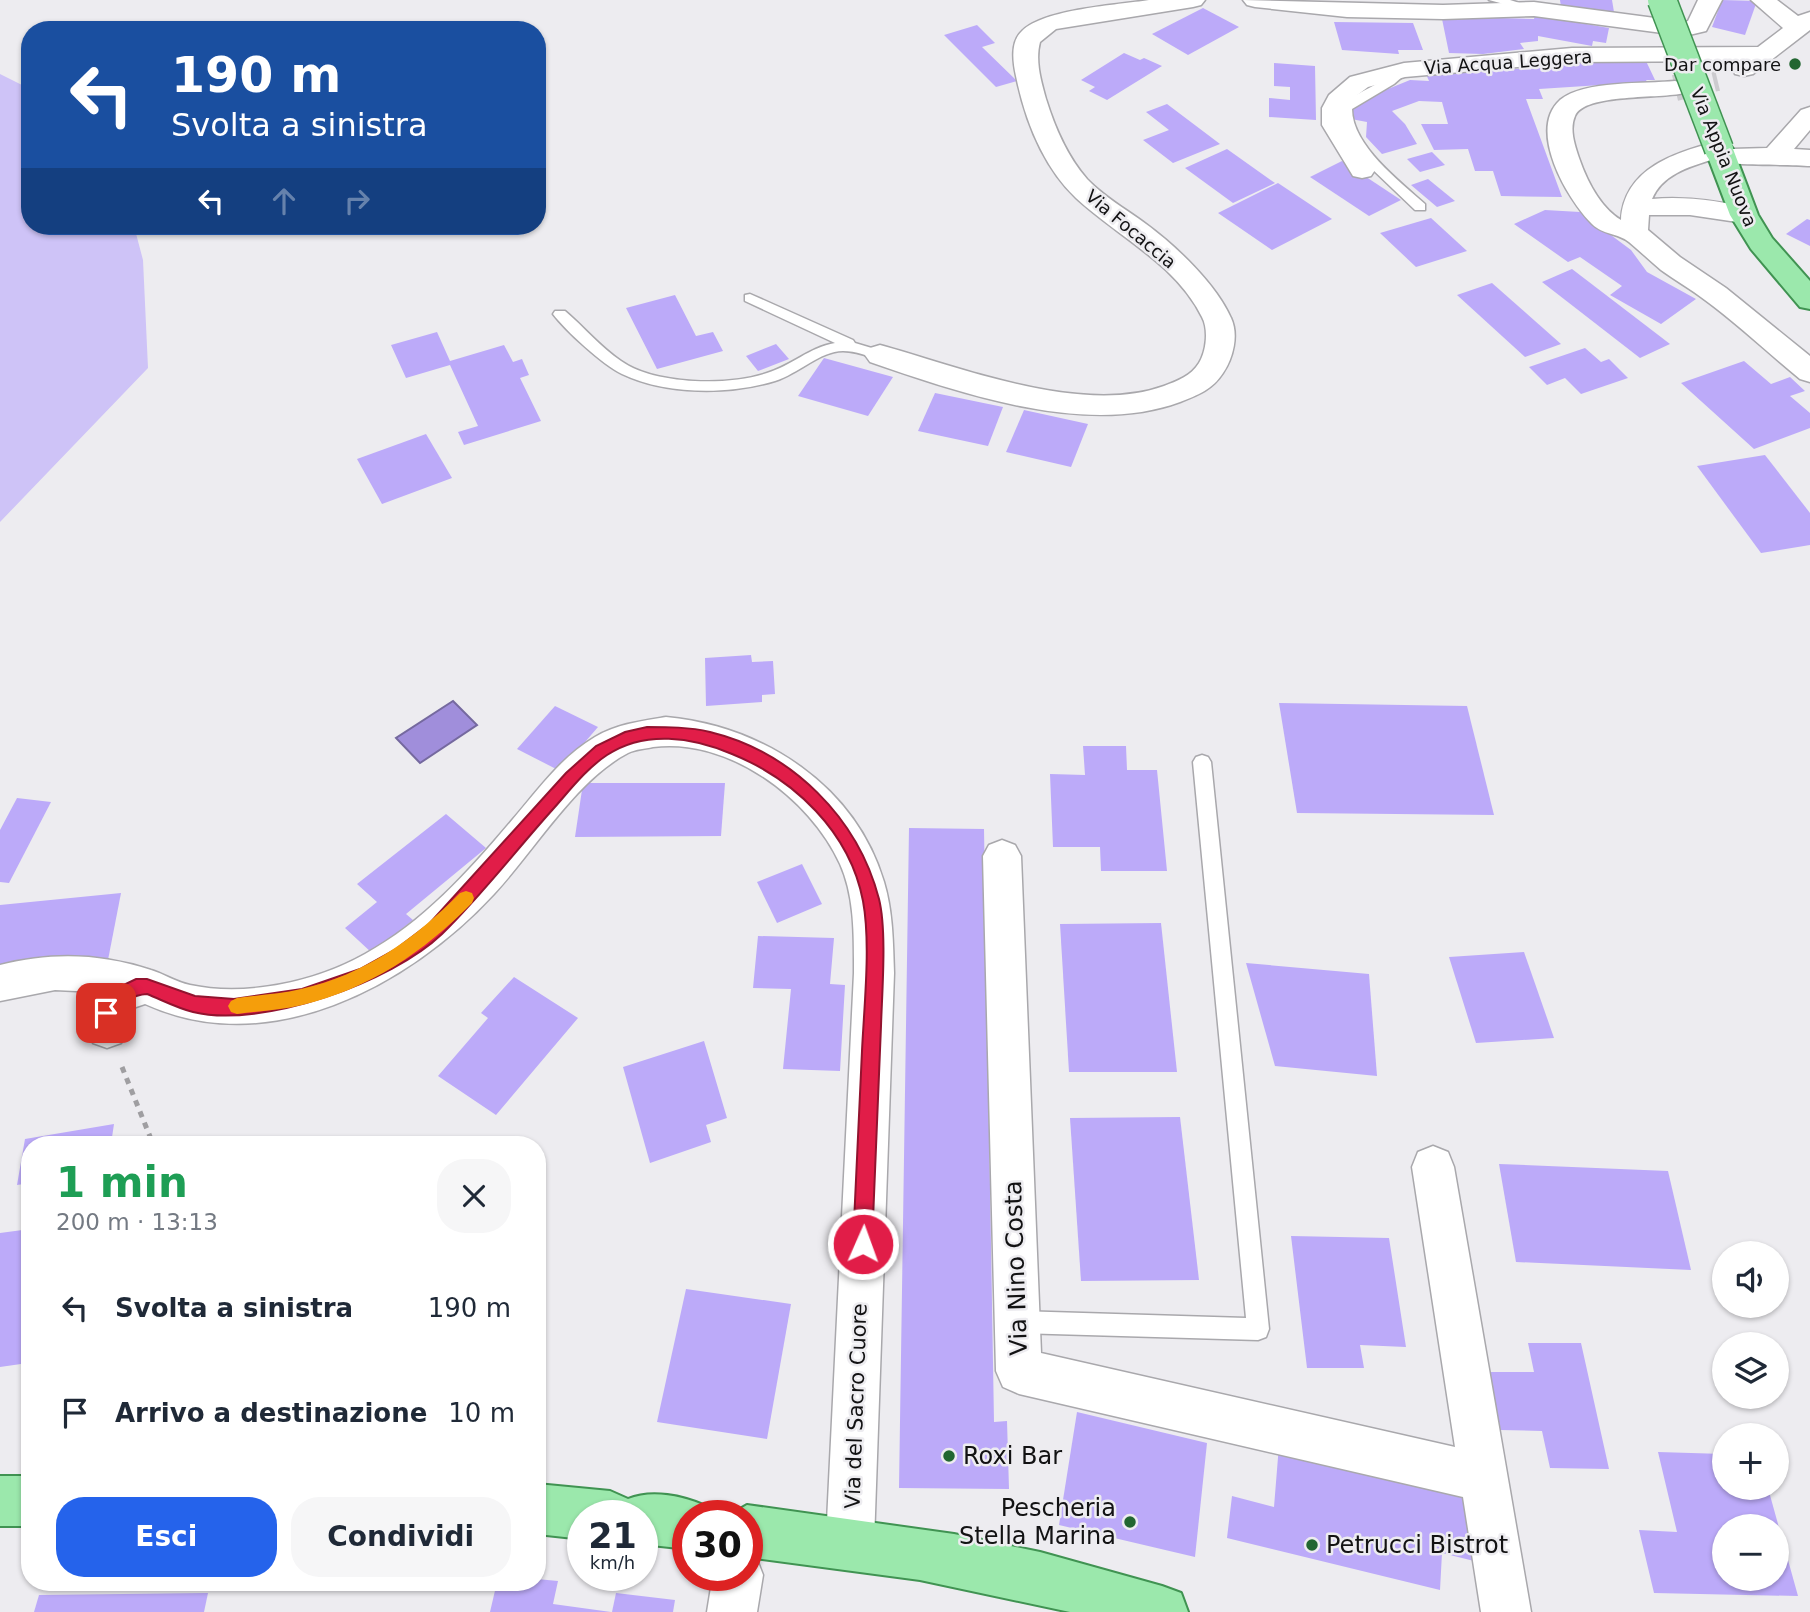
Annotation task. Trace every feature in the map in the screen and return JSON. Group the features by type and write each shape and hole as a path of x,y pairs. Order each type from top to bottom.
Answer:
{"main road":[{"name":"Via Appia Nuova","path":"1662,0 1744,215 1761,243 1810,300"},
{"path":"0,1501 21,1500"},
{"path":"546,1510 567,1512"},
{"path":"763,1533 850,1542 1024,1574 1162,1612"}],"street":[{"name":"Via Focaccia","path":"868,351 933,374 986,388 1069,401 1125,404 1149,401 1178,393 1202,380 1213,368 1218,354 1218,319 1174,263 1147,238 1086,193 1072,177 1049,140 1026,64 1030,36 1049,23 1193,0"},
{"path":"1255,0 1347,10 1443,12 1534,9 1643,26 1685,29 1698,26 1710,0"},
{"path":"1634,0 1643,26"},
{"path":"1717,78 1738,73 1804,23 1763,0"},
{"name":"Via Acqua Leggera","path":"1362,170 1335,125 1335,108 1341,95 1359,82 1404,70 1572,55 1764,54"},
{"path":"1675,88 1586,97 1571,104 1561,119 1561,141 1579,191 1606,223 1618,229 1655,205 1684,205 1744,215"},
{"path":"1774,155 1810,116"},
{"path":"1810,158 1721,153 1659,171 1647,180 1639,193 1635,220 1670,263 1716,294 1810,372"},
{"name":"Via del Sacro Cuore","path":"0,983 50,971 100,975 147,986 195,1004 234,1006 302,997 365,975 402,954 435,929 587,761 631,736 663,732 710,738 762,759 805,788 828,813 847,839 861,868 872,902 874,944 850,1542"},
{"name":"Via Nino Costa","path":"1002,856 1019,1371 1483,1478"},
{"path":"107,1030 106,1013 117,997 136,987 147,986"},
{"path":"1433,1167 1506,1612"},
{"path":"732,1612 735,1591"}],"lane":[{"path":"1495,0 1534,9"},
{"path":"1404,70 1394,82 1357,96 1346,108 1346,124 1375,165 1420,207"},
{"path":"750,298 868,351"},
{"path":"560,314 620,367 669,382 728,384 758,381 784,373 830,346 868,351"},
{"path":"1018,1322 1258,1329 1202,762"}],"path":[{"path":"107,1030 150,1136"}],"shaded area":[{"path":"0,74 21,84 21,235 136,235 143,260 148,368 0,522"},
{"path":"453,701 477,725 420,763 396,738"}],"building":[{"path":"1560,0 1612,0 1614,12 1561,7"},
{"path":"1722,0 1757,1 1745,35 1712,27"},
{"path":"1203,8 1239,27 1188,55 1152,34"},
{"path":"1535,15 1609,28 1606,43 1593,41 1592,46 1538,36 1538,41 1520,43 1524,49 1483,54 1449,53 1442,19 1534,19"},
{"path":"1334,22 1413,23 1423,50 1398,50 1399,54 1342,50"},
{"path":"977,25 995,43 982,47 1017,81 996,87 944,35"},
{"path":"1124,53 1162,66 1107,100 1089,91 1095,87 1081,80"},
{"path":"1646,61 1655,80 1646,80 1649,85 1539,89 1543,99 1526,99 1562,197 1501,196 1493,171 1475,171 1468,149 1434,150 1421,124 1448,124 1442,102 1419,101 1392,111 1405,124 1417,144 1382,154 1366,137 1367,122 1351,119 1351,107 1361,100 1410,80 1429,81 1426,74 1529,68 1526,63"},
{"path":"1274,63 1315,66 1316,120 1269,117 1269,98 1290,100 1290,87 1274,86"},
{"path":"1167,104 1220,144 1173,163 1143,140 1169,130 1146,112"},
{"path":"1227,149 1275,183 1233,203 1185,168"},
{"path":"1432,152 1445,165 1420,172 1407,159"},
{"path":"1342,161 1401,200 1369,216 1310,177"},
{"path":"1428,179 1455,201 1437,207 1411,185"},
{"path":"1278,183 1332,219 1272,250 1218,213"},
{"path":"1545,210 1580,212 1631,250 1647,272 1696,299 1661,324 1610,295 1622,286 1580,257 1568,262 1514,224"},
{"path":"1431,218 1467,251 1416,267 1380,233"},
{"path":"1807,219 1810,220 1810,246 1786,234"},
{"path":"1572,269 1670,344 1640,358 1542,282"},
{"path":"1492,283 1561,344 1525,357 1457,295"},
{"path":"675,295 696,336 713,332 723,351 657,369 626,308"},
{"path":"437,332 450,361 504,345 513,362 522,359 529,375 520,378 541,421 464,445 458,432 478,426 450,365 406,378 391,345"},
{"path":"776,344 789,359 758,371 746,356"},
{"path":"1585,348 1601,362 1609,359 1628,378 1581,394 1565,378 1547,385 1529,367"},
{"path":"824,358 893,377 868,416 798,396"},
{"path":"1744,361 1771,384 1790,377 1805,391 1790,396 1810,413 1810,428 1754,449 1681,383"},
{"path":"935,393 1003,407 988,446 918,431"},
{"path":"1024,410 1088,424 1071,467 1006,452"},
{"path":"426,434 452,478 382,504 357,459"},
{"path":"1765,455 1810,513 1810,545 1761,553 1697,466"},
{"path":"751,655 752,662 773,661 775,694 762,695 762,702 706,706 705,658"},
{"path":"1279,703 1467,706 1494,815 1297,813"},
{"path":"555,706 598,727 560,771 517,749"},
{"path":"1083,746 1126,746 1127,770 1157,770 1167,871 1101,871 1100,847 1053,847 1050,774 1085,775"},
{"path":"583,783 725,783 721,836 575,837"},
{"path":"17,798 51,802 9,883 0,882 0,830"},
{"path":"446,814 486,848 406,914 413,920 372,953 345,928 377,902 357,884"},
{"path":"909,828 984,829 994,1422 1007,1421 1009,1489 899,1488"},
{"path":"802,864 822,904 777,923 757,882"},
{"path":"121,893 108,960 0,971 0,905"},
{"path":"1161,923 1177,1072 1069,1072 1060,924"},
{"path":"758,936 834,938 830,984 845,985 840,1071 783,1069 791,989 753,988"},
{"path":"1524,952 1554,1038 1476,1043 1449,957"},
{"path":"1246,963 1369,974 1377,1076 1275,1066"},
{"path":"514,977 578,1018 496,1115 438,1076 488,1018 481,1013"},
{"path":"704,1041 727,1118 706,1125 711,1142 650,1163 623,1067"},
{"path":"1180,1117 1199,1280 1081,1281 1070,1118"},
{"path":"114,1124 112,1136 43,1136"},
{"path":"21,1162 21,1184 17,1185"},
{"path":"1499,1164 1668,1171 1691,1270 1516,1262"},
{"path":"21,1230 21,1364 0,1367 0,1233"},
{"path":"1291,1236 1389,1238 1406,1347 1360,1345 1364,1368 1307,1368"},
{"path":"686,1289 791,1304 767,1439 657,1422"},
{"path":"1528,1343 1581,1343 1609,1469 1550,1468 1542,1431 1500,1430 1488,1372 1534,1372"},
{"path":"1077,1412 1207,1443 1195,1557 1059,1525"},
{"path":"1279,1445 1475,1491 1474,1561 1442,1553 1440,1590 1227,1538 1232,1496 1274,1507"},
{"path":"1658,1452 1712,1454 1712,1500 1771,1500 1775,1514 1712,1514 1712,1591 1789,1591 1789,1564 1798,1596 1654,1593 1639,1530 1677,1532"},
{"path":"546,1580 558,1581 553,1604 611,1612 490,1612 495,1591 546,1591"},
{"path":"208,1593 204,1612 34,1612 39,1595"},
{"path":"616,1593 675,1600 673,1612 612,1612"}],"tunnel":[{"path":"1675,88 1717,78"}],"slow traffic":[{"path":"237,1006 302,997 365,975 402,954 435,929 466,898"}],"place":[{"name":"Dar compare","path":"1795,64"},
{"name":"Roxi Bar","path":"949,1456"},
{"name":"Pescheria Stella Marina","path":"1130,1522"},
{"name":"Petrucci Bistrot","path":"1312,1545"}],"route":[{"path":"106,1013 117,997 136,987 147,986 178,1000 195,1004 234,1006 302,997 365,975 402,954 435,929 466,899 571,777 601,751 631,736 647,733 679,733 710,738 762,759 805,788 847,839 861,868 872,902 874,972 863,1244"}]}
